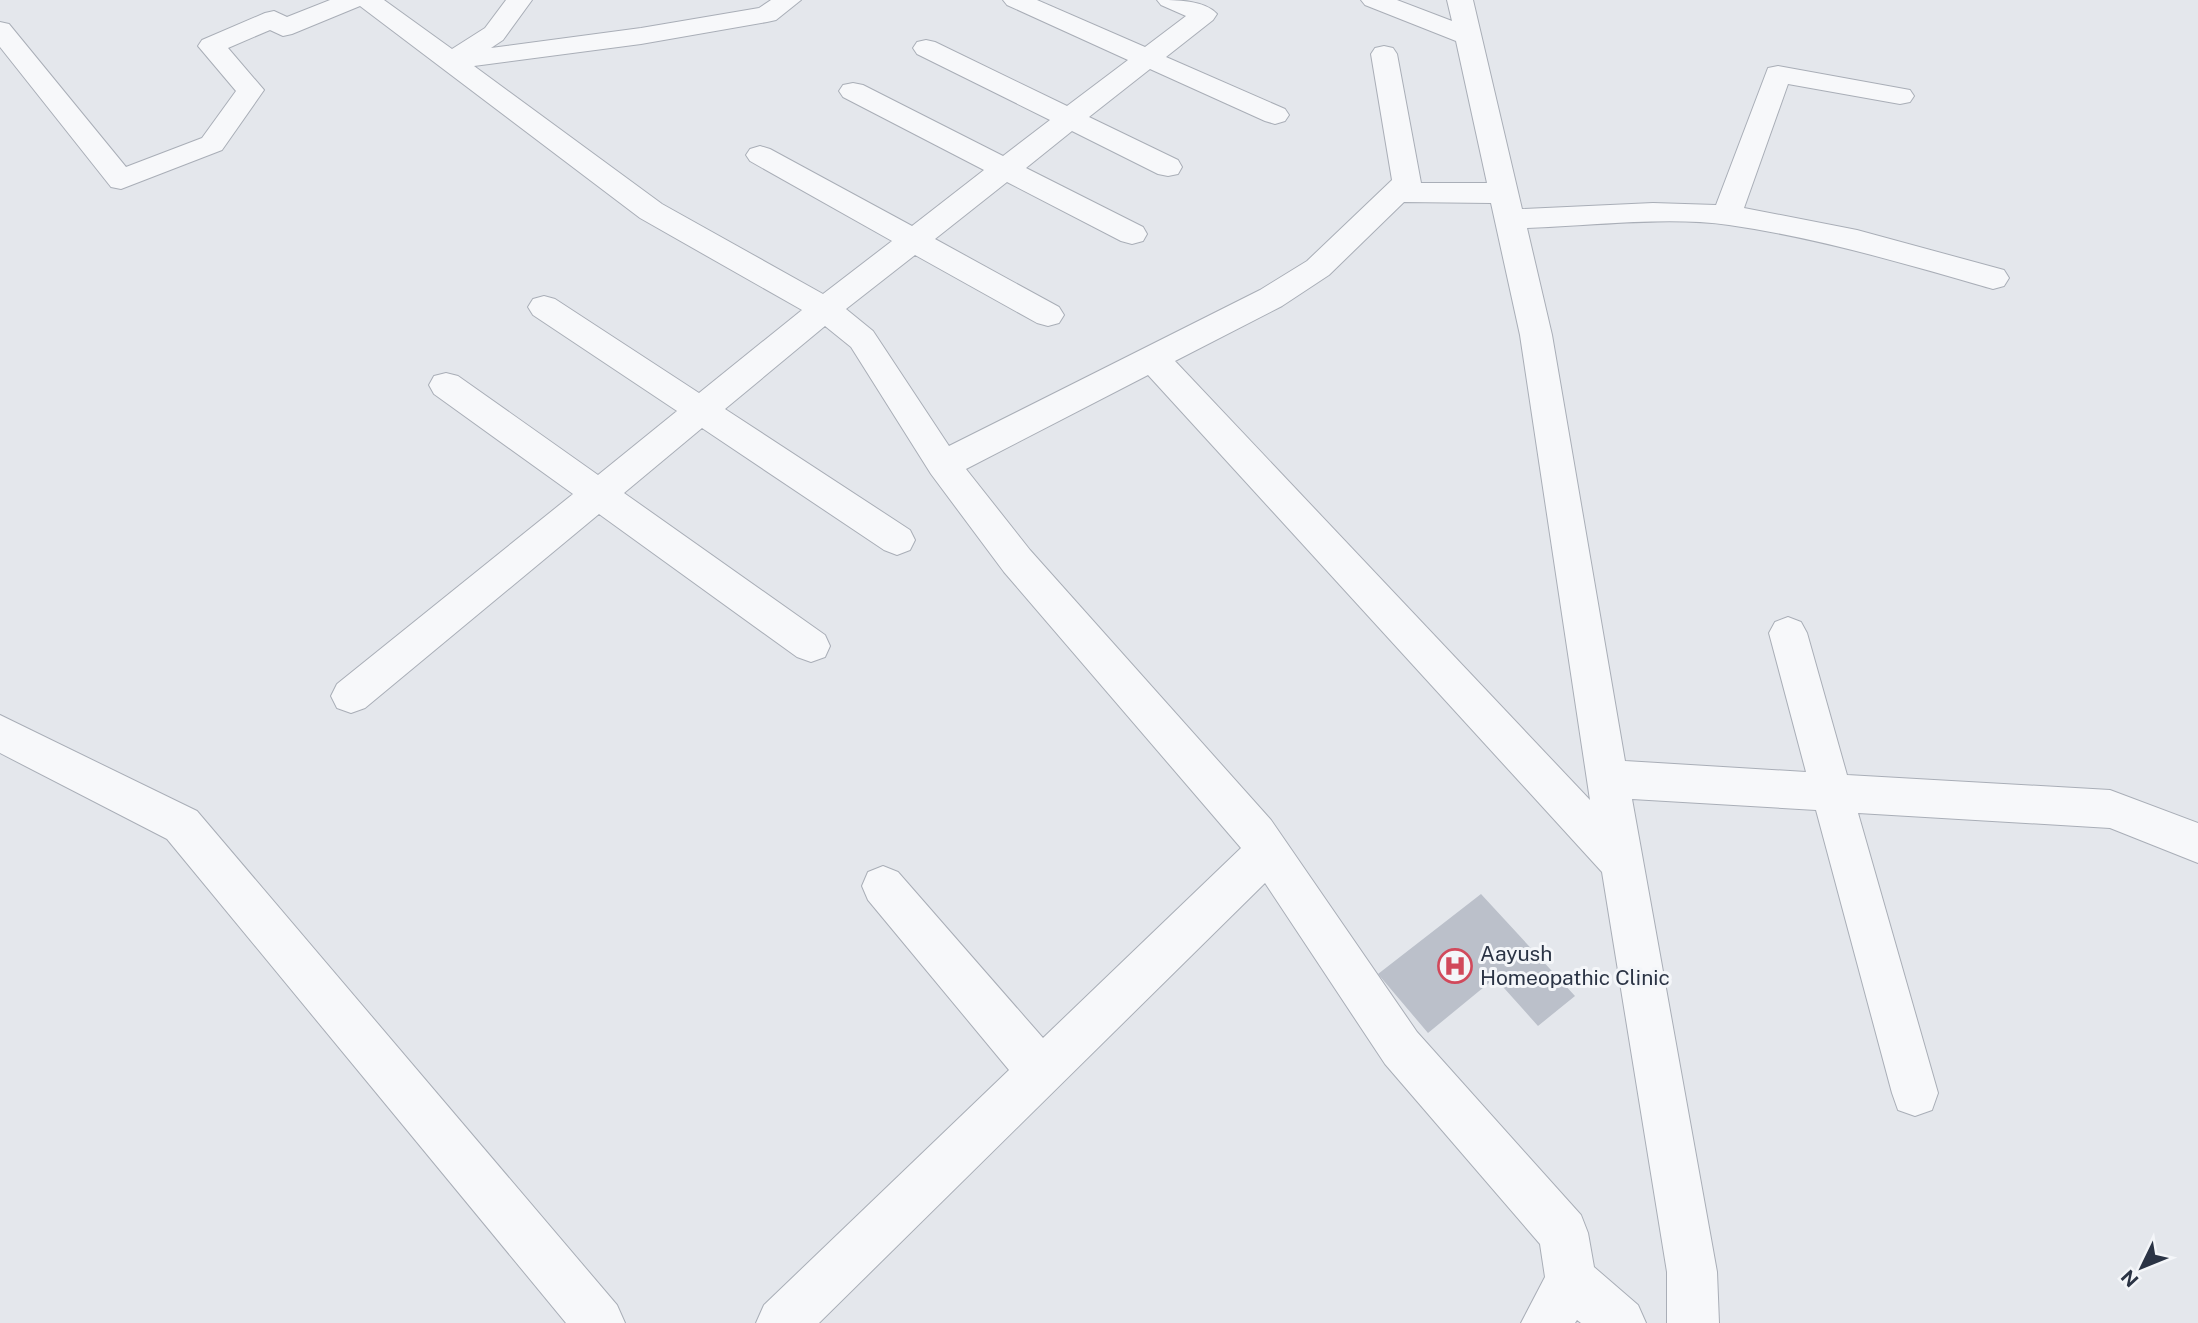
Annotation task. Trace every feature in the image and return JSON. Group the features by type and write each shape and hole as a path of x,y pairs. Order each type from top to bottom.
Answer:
{"street":[{"path":"0,30 121,180 212,144 250,90 211,46 274,19 283,28 353,0"},
{"path":"368,0 651,211 825,309 862,339 943,465 1017,561 1256,834 1401,1048 1563,1233 1559,1302 1620,1323"},
{"path":"451,61 494,34 519,0"},
{"path":"451,61 640,36 767,14 788,0"},
{"path":"1016,0 1275,115"},
{"path":"351,696 825,309 1150,59 1204,14 1170,0"},
{"path":"1374,0 1468,37"},
{"path":"1460,0 1536,335 1575,589 1692,1272 1693,1323"},
{"path":"926,48 1168,167"},
{"path":"943,465 1271,298 1318,268 1406,182 1384,54"},
{"path":"1727,215 1779,74 1861,85 1899,96"},
{"path":"853,91 1132,234"},
{"path":"760,155 1048,314"},
{"path":"1396,192 1507,206 1727,215 1857,240 1993,278"},
{"path":"544,307 897,540"},
{"path":"1153,359 1624,865"},
{"path":"446,385 811,646"},
{"path":"1788,633 1915,1093"},
{"path":"0,733 182,825 599,1323"},
{"path":"1609,779 2110,809 2198,843"},
{"path":"782,1323 1268,851"},
{"path":"883,886 1041,1072"}],"building":[{"path":"1481,894 1575,996 1538,1026 1495,978 1428,1033 1378,974"}],"place":[{"name":"Aayush Homeopathic Clinic","path":"1455,966"}]}
